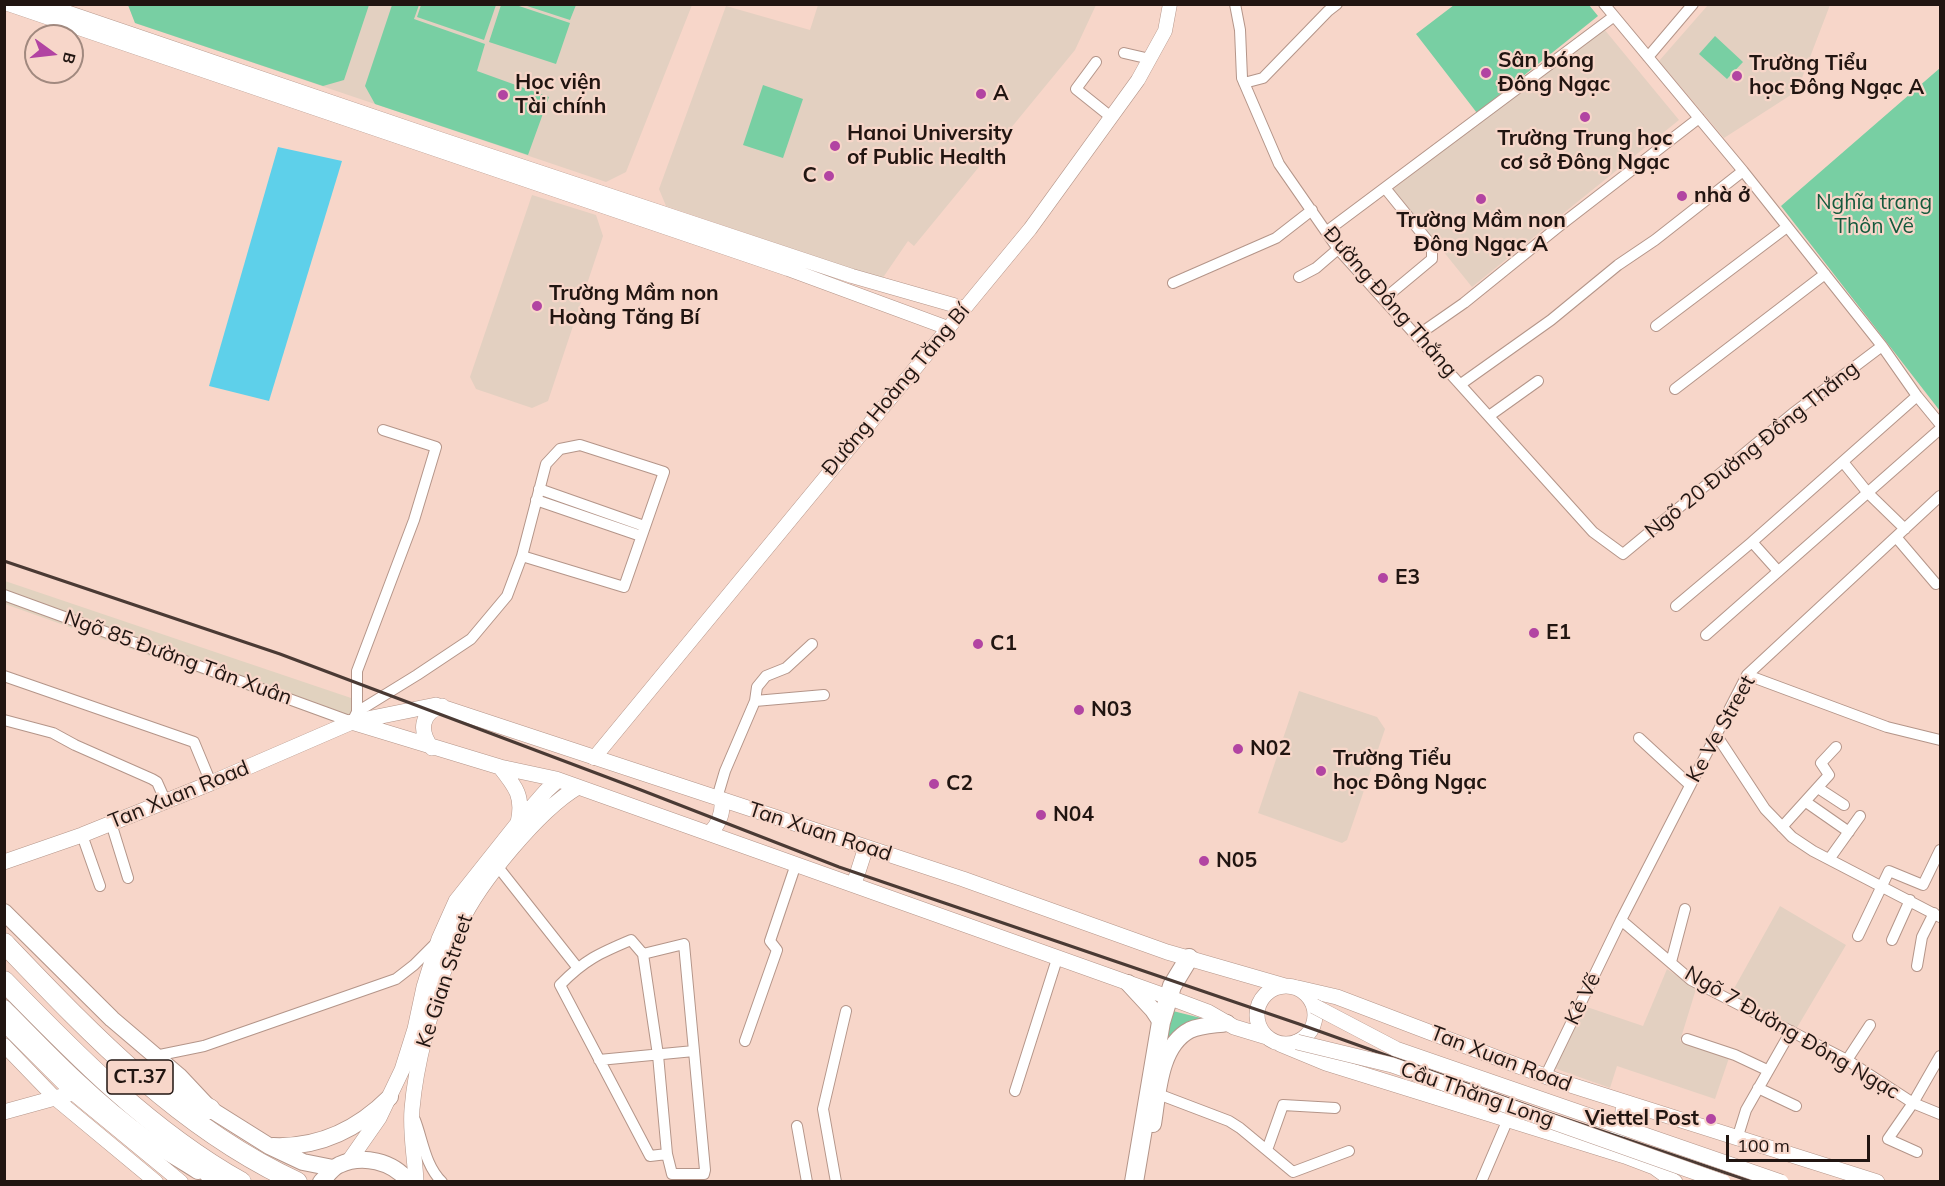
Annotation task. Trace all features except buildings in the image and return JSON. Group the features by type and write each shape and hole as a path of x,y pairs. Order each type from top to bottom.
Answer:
{"highway":[{"path":"4,928 107,1033 180,1095 210,1109"},
{"name":"CT.37","path":"4,943 88,1029 175,1106 244,1154 297,1182"},
{"path":"1134,1182 1161,1022 1176,977 1189,958"},
{"name":"CT.37","path":"4,981 69,1048 131,1103 180,1143 241,1182"},
{"path":"4,997 10,1015 62,1056 105,1095 215,1182"}],"main road":[{"name":"Tan Xuan Road","path":"4,862 211,783 354,717 442,706 866,847 1189,958 1337,997 1545,1077 1877,1182"},
{"path":"432,748 423,735 424,723 431,712 442,706"},
{"name":"Tan Xuan Road","path":"354,717 432,748 558,780 710,833 1168,997 1326,1063 1625,1156 1654,1167 1675,1182"},
{"path":"501,767 513,782 519,795 521,810 518,823"},
{"name":"Ke Gian Street","path":"416,1182 412,1148 412,1111 437,970 439,939 456,902 467,886 518,823 558,780"},
{"name":"Ke Gian Street","path":"349,1161 371,1132 390,1097 437,970 467,910 498,867 546,811 578,787"},
{"path":"710,833 720,817 720,799"},
{"path":"854,884 866,847"},
{"path":"4,912 112,1019 155,1056 210,1109 269,1146 303,1162 333,1168"},
{"path":"4,934 108,1039 166,1090 179,1100 210,1109"},
{"path":"1128,983 1161,1022"},
{"path":"4,986 68,1051 111,1090 180,1146 215,1182"},
{"path":"1292,987 1308,996 1314,1006 1312,1028 1297,1042 1274,1041 1258,1024 1260,1002 1270,990 1292,987"},
{"name":"Cầu Thăng Long","path":"1314,1006 1396,1049 1781,1182"},
{"path":"1143,1182 1164,1065 1171,1048 1181,1036 1196,1028 1227,1023"},
{"name":"Cầu Thăng Long","path":"1297,1042 1392,1065 1723,1182"},
{"path":"4,1112 73,1093"},
{"path":"269,1146 286,1147 320,1142 362,1122 390,1097"},
{"path":"1609,1151 1632,1106"},
{"path":"1625,1156 1632,1106"},
{"path":"321,1182 333,1168 349,1161 369,1160 388,1165 405,1176 409,1182"}],"street":[{"path":"8,4 798,272 948,328"},
{"path":"42,4 830,268 964,308"},
{"name":"Đường Hoàng Tăng Bí","path":"594,758 1030,229 1150,59 1165,31 1170,4"},
{"name":"Đường Đông Thắng","path":"1235,4 1240,30 1244,83 1279,164 1338,249 1593,532 1623,554"},
{"path":"1244,83 1263,78 1328,10 1337,4"},
{"path":"1604,4 1788,227 1941,424"},
{"path":"1648,57 1693,4"},
{"path":"1327,231 1613,17"},
{"path":"1124,53 1150,59"},
{"path":"1096,62 1076,89 1111,117"},
{"path":"1418,336 1464,303 1699,118"},
{"path":"1461,384 1551,320 1743,171"},
{"path":"1384,299 1432,259 1432,246 1385,188"},
{"path":"1173,284 1276,238 1311,210"},
{"path":"1656,326 1788,227"},
{"path":"1299,277 1316,268 1338,249"},
{"path":"1675,389 1825,274"},
{"name":"Ngõ 20 Đường Đồng Thắng","path":"1623,554 1792,414 1882,346"},
{"path":"1489,416 1538,381"},
{"path":"1676,606 1917,396"},
{"path":"1706,635 1941,429"},
{"path":"354,717 357,671 414,520 436,447 383,430"},
{"path":"354,717 471,639 507,596 522,556 546,464 560,450 580,445 664,472 624,587 522,556"},
{"path":"1843,462 1868,493 1905,529"},
{"path":"538,494 643,531"},
{"name":"Ke Ve Street","path":"1621,920 1747,675 1940,497"},
{"path":"1896,537 1936,584"},
{"path":"1752,542 1778,571"},
{"name":"Ngõ 85 Đường Tân Xuân","path":"4,595 354,717"},
{"path":"720,799 728,764 755,701 757,687 766,676 786,668 812,644"},
{"path":"1747,675 1887,727 1941,740"},
{"path":"4,676 194,742 211,783"},
{"path":"755,701 824,695"},
{"path":"4,720 53,733 75,746 152,779 157,782 165,800"},
{"path":"1717,736 1765,809 1792,837 1813,851 1937,915 1922,937 1917,966"},
{"path":"1639,738 1690,785"},
{"path":"1782,827 1829,775 1821,763 1836,747"},
{"path":"1818,788 1844,805"},
{"path":"1806,802 1849,832"},
{"path":"1830,858 1860,816"},
{"path":"111,823 128,878"},
{"path":"82,834 100,886"},
{"path":"1858,936 1889,871 1923,885 1941,850"},
{"path":"745,1041 777,950 770,940 796,864"},
{"path":"498,867 577,967"},
{"path":"1892,940 1910,900"},
{"path":"1671,962 1685,909"},
{"name":"Ngõ 7 Đường Đông Ngạc","path":"1621,920 1691,980 1846,1060 1913,1103 1941,1114"},
{"name":"Kẻ Vẽ","path":"1545,1077 1621,920"},
{"path":"155,1056 204,1047 396,980 439,939"},
{"path":"643,954 684,944 704,1174 672,1174 667,1154 658,1055 643,954 631,940 599,953 577,967 560,984 650,1156 667,1154"},
{"path":"1015,1091 1057,959"},
{"path":"836,1182 823,1109 846,1011"},
{"path":"10,1015 73,1093 181,1182"},
{"path":"1846,1060 1870,1025"},
{"path":"1737,1139 1746,1110 1791,1031"},
{"path":"1687,1039 1735,1055 1767,1070"},
{"path":"4,1045 56,1099 156,1182"},
{"path":"599,1060 694,1051"},
{"path":"1917,1152 1888,1139 1941,1056"},
{"path":"1758,1088 1796,1106"},
{"path":"1158,1094 1229,1121 1293,1172 1349,1151"},
{"path":"1267,1150 1283,1105 1335,1108"},
{"path":"412,1111 425,1156 436,1180"},
{"path":"1481,1182 1508,1119"},
{"path":"797,1126 807,1182"}],"shaded area":[{"name":"Học viện Tài chính","path":"128,5 692,5 626,172 606,182 135,23"},
{"name":"Hanoi University of Public Health","path":"818,5 1096,5 1075,50 914,246 908,241 882,279 666,206 659,189 726,6 810,30"},
{"name":"Trường Tiểu học Đông Ngạc A","path":"1708,5 1830,5 1797,91 1724,138 1659,61"},
{"path":"1604,29 1679,120 1472,287 1393,189"},
{"name":"Trường Mầm non Hoàng Tăng Bí","path":"532,195 596,215 603,236 548,401 532,408 476,389 470,377"},
{"path":"5,581 354,699 357,712 335,722 5,604"},
{"name":"Trường Tiểu học Đông Ngạc","path":"1299,691 1377,717 1385,729 1347,840 1342,843 1258,813"},
{"path":"1780,906 1846,945 1795,1031 1731,994"},
{"path":"1667,969 1696,989 1680,1041 1729,1058 1715,1099 1617,1066 1610,1088 1554,1068 1584,1006 1643,1026"}],"green space":[{"path":"128,4 369,5 344,80 323,86 135,23"},
{"path":"421,4 496,5 484,40 417,17"},
{"path":"392,5 419,5 414,19 485,44 477,71 549,97 528,155 375,104 365,86"},
{"path":"501,5 516,5 570,23 556,64 489,42"},
{"path":"524,5 576,5 570,20"},
{"name":"Sân bóng Đông Ngạc","path":"1454,5 1589,5 1598,16 1477,113 1416,34"},
{"path":"1715,36 1743,62 1727,79 1699,54"},
{"name":"Nghĩa trang Thôn Vẽ","path":"1940,68 1940,411 1781,206"},
{"path":"763,85 803,99 783,158 743,145"},
{"path":"1169,1010 1209,1020 1164,1047"}],"water":[{"path":"278,147 342,161 269,401 209,386"}],"railway":[{"path":"4,561 280,654 839,867 1753,1182"}],"place":[{"name":"Sân bóng Đông Ngạc","path":"1486,73"},
{"name":"Trường Tiểu học Đông Ngạc A","path":"1737,76"},
{"name":"A","path":"981,94"},
{"name":"Học viện Tài chính","path":"503,95"},
{"name":"Trường Trung học cơ sở Đông Ngạc","path":"1585,117"},
{"name":"Hanoi University of Public Health","path":"835,146"},
{"name":"C","path":"829,176"},
{"name":"nhà ở","path":"1682,196"},
{"name":"Trường Mầm non Đông Ngạc A","path":"1481,199"},
{"name":"Trường Mầm non Hoàng Tăng Bí","path":"537,306"},
{"name":"E3","path":"1383,578"},
{"name":"E1","path":"1534,633"},
{"name":"C1","path":"978,644"},
{"name":"N03","path":"1079,710"},
{"name":"N02","path":"1238,749"},
{"name":"Trường Tiểu học Đông Ngạc","path":"1321,771"},
{"name":"C2","path":"934,784"},
{"name":"N04","path":"1041,815"},
{"name":"N05","path":"1204,861"},
{"name":"Viettel Post","path":"1711,1119"}]}
